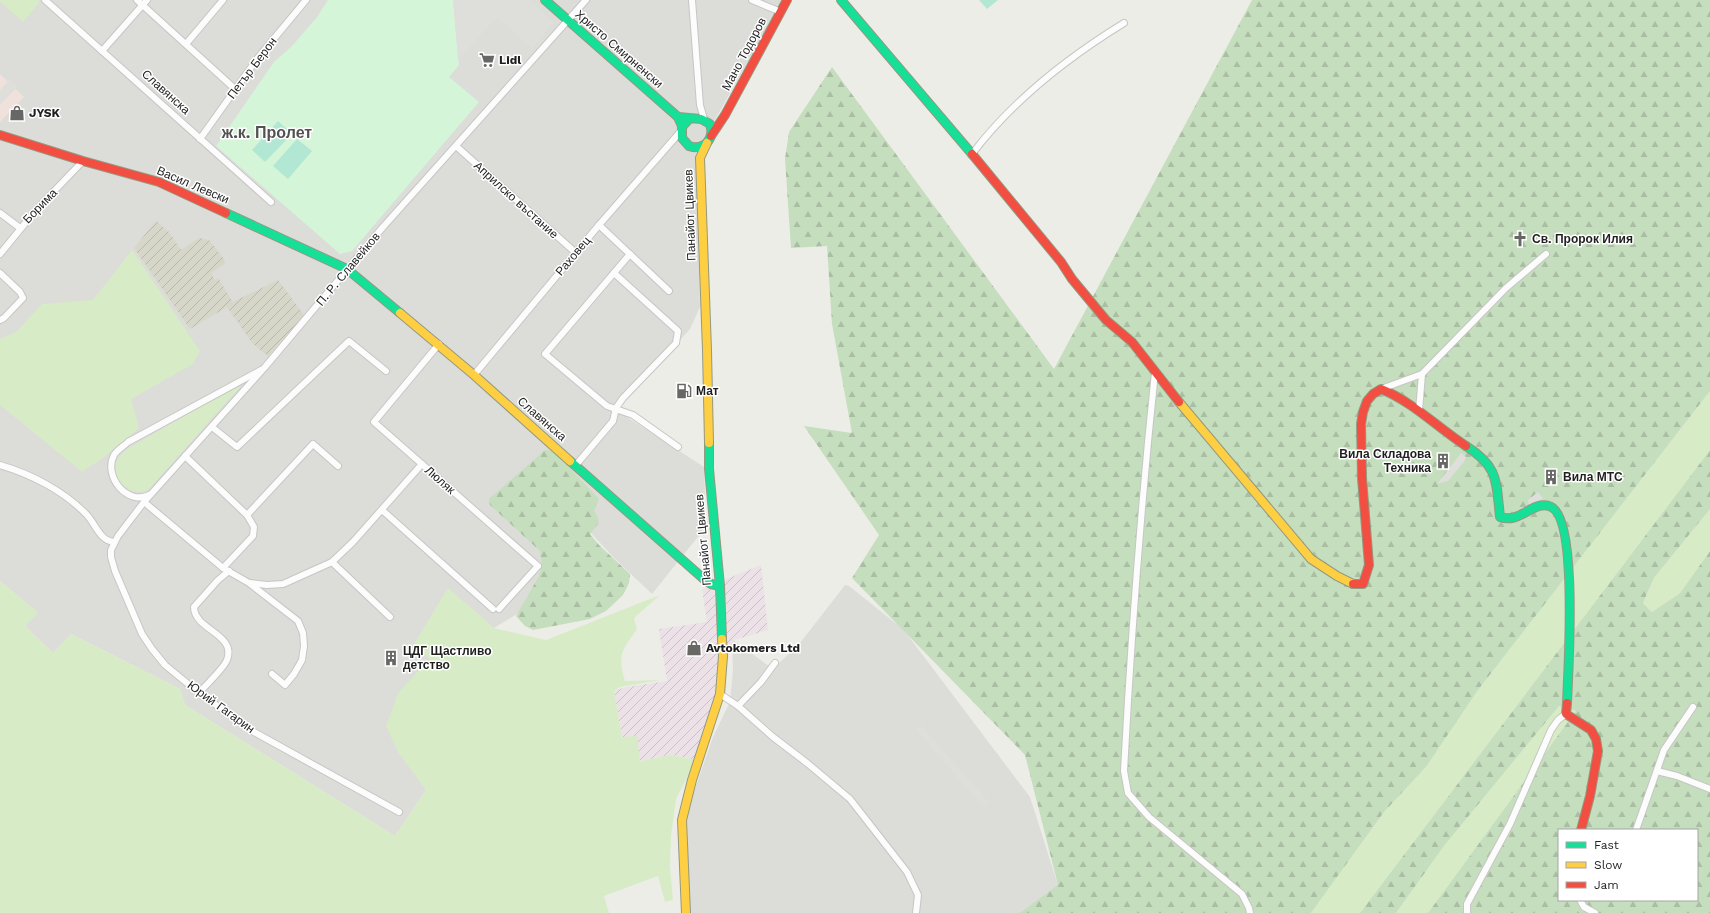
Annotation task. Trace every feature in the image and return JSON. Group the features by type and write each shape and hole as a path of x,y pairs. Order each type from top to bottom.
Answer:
{"street":[{"name":"Славянска","path":"45,0 271,202"},
{"path":"137,0 145,2 186,44 235,89"},
{"path":"186,44 222,0"},
{"name":"Петър Берон","path":"200,139 257,59 306,0"},
{"name":"Христо Смирненски","path":"545,0 678,117 682,128"},
{"name":"П. Р. Славейков","path":"114,542 144,502 265,367 347,269 569,21 586,0"},
{"path":"674,139 683,140 690,146 699,147 709,139 707,122 700,105 692,0"},
{"path":"752,0 781,12"},
{"name":"Мано Тодоров","path":"709,139 722,120 787,0"},
{"path":"841,0 904,76 972,154 1061,262 1072,279 1106,320 1132,342 1311,559 1332,574 1355,585 1363,584 1369,565 1362,484 1361,433 1363,415 1368,400 1373,393 1381,389 1422,374 1506,288 1546,254"},
{"path":"102,50 145,2"},
{"path":"972,154 988,133 1045,78 1094,41 1124,22"},
{"path":"683,140 682,128 700,105"},
{"path":"678,117 697,117 707,122 722,120"},
{"name":"Раховец","path":"474,375 682,128"},
{"name":"Васил Левски","path":"0,135 83,161 159,182 347,269"},
{"name":"Панайот Цвикев","path":"686,913 682,820 692,780 720,694 723,656 720,586 709,468 707,342 700,158 709,139"},
{"name":"Априлско въстание","path":"456,146 576,253"},
{"name":"Панайот Цвикев","path":"690,146 700,158"},
{"name":"Борима","path":"0,254 20,228 83,161"},
{"path":"0,214 20,228"},
{"path":"599,225 669,291"},
{"path":"630,254 545,354 607,406 633,415 678,447"},
{"name":"Славянска","path":"347,269 439,344 705,580 711,584 720,586"},
{"path":"0,273 20,292 23,298 4,318 0,320"},
{"path":"576,465 613,421 616,408 623,398 676,342 678,331 614,273"},
{"path":"212,427 237,447 349,341 386,371"},
{"name":"Люляк","path":"382,510 496,609 538,566 374,422 439,344"},
{"path":"152,493 142,498 132,497 126,494 116,484 114,479 112,466 114,455 128,442 265,367"},
{"path":"1156,372 1140,522 1124,771 1128,793 1149,817 1193,855 1227,880 1242,894 1250,913"},
{"path":"1419,411 1422,374"},
{"path":"1381,389 1393,393 1419,411 1458,441 1476,452 1490,466 1495,479 1500,517 1504,519 1512,518 1541,506 1548,506 1554,509 1562,520 1571,592 1566,714"},
{"path":"247,515 313,444 338,466"},
{"path":"185,456 247,515 254,527 253,536 218,580 194,607 194,612 198,618 226,643 229,651 227,662 199,693"},
{"path":"249,583 267,585 283,584 332,562 353,542 422,464"},
{"path":"0,465 29,475 52,487 78,506 88,516 104,539 114,542"},
{"path":"144,502 226,570 249,583 298,621 303,633 304,646 302,660 294,674 285,685 272,674"},
{"name":"Юрий Гагарин","path":"114,542 111,550 111,557 115,571 142,634 165,665 199,693 254,732 399,812"},
{"path":"332,562 390,617"},
{"path":"738,706 761,682 775,663"},
{"path":"720,694 738,706 773,737 850,799 907,872 918,895 916,913"},
{"path":"1636,829 1664,750 1693,707"},
{"path":"1566,714 1592,730 1596,739 1598,751 1590,796 1581,829"},
{"path":"1467,913 1467,904 1488,868 1510,824 1551,730 1558,720 1566,714"},
{"path":"1657,771 1677,776 1710,789"},
{"path":"1581,901 1584,907 1595,913"}],"shaded area":[{"path":"0,0 783,0 696,153 700,307 690,329 616,410 704,467 706,521 701,533 652,594 614,558 579,520 522,611 494,628 426,790 395,836 185,705 180,689 71,634 53,653 25,626 37,612 0,581"},
{"path":"453,0 529,0 554,22 532,48 497,17 458,60"},
{"path":"0,74 24,97 0,122"},
{"path":"10,79 18,86 0,105 0,90"},
{"path":"156,221 169,232 181,250 199,238 209,240 224,259 225,264 211,273 215,280 218,278 233,302 278,280 304,315 268,356 253,344 227,307 190,329 134,248"},
{"path":"1461,453 1466,457 1464,462 1448,481 1437,484"},
{"path":"1538,492 1543,498 1530,509 1528,500"},
{"path":"761,565 768,630 734,640 696,760 672,755 640,761 622,737 614,691 626,687 667,681 659,629 707,622 702,589"},
{"path":"845,585 849,586 903,629 1030,797 1058,885 1029,913 690,913 684,842 688,809 713,737 730,702 733,670 732,639 773,669 800,643"},
{"path":"921,725 990,803 984,808 916,730"}],"green space":[{"path":"0,0 38,0 40,2 23,22 0,2"},
{"path":"328,0 453,0 459,65 449,77 479,102 352,251 340,254 216,146 274,62 292,46 317,17"},
{"path":"979,0 998,0 987,9"},
{"path":"1252,0 1710,0 1710,391 1478,690 1426,767 1384,812 1311,913 1020,913 1058,885 1025,755 852,578 879,535 804,426 852,433 832,324 827,246 791,248 785,159 789,132 832,67 1054,369"},
{"path":"278,121 292,134 265,162 252,150"},
{"path":"297,139 312,151 288,179 273,166"},
{"path":"132,250 200,351 193,364 131,399 139,428 107,455 82,472 0,405 0,339 16,332 42,304 93,300"},
{"path":"237,386 240,387 147,491 141,492 129,489 120,482 117,477 116,464 127,449"},
{"path":"1710,391 1710,450 1360,913 1311,913 1384,812 1426,767 1478,690"},
{"path":"545,450 554,451 599,499 594,511 598,518 598,523 590,534 599,545 630,574 629,583 623,595 606,611 590,619 533,630 525,626 516,616 539,576 542,565 540,551 490,505 489,499"},
{"path":"1710,450 1710,509 1654,578 1643,603 1652,612 1680,593 1710,551 1710,913 1428,913 1576,711 1559,706 1444,846 1396,913 1360,913"},
{"path":"1710,509 1710,551 1680,593 1652,612 1643,603 1654,578"},
{"path":"0,581 38,613 25,626 53,653 71,634 180,689 185,705 395,836 426,790 398,752 386,726 398,693 430,659 414,644 448,588 494,628 546,640 660,595 634,618 637,629 622,653 621,665 625,681 661,680 620,687 614,691 622,737 637,736 640,761 672,755 696,760 676,799 671,836 670,866 673,900 665,902 658,876 604,896 609,913 0,913"},
{"path":"1559,706 1577,711 1428,913 1396,913 1444,846"}],"traffic: fast":[{"path":"545,0 678,117 682,126"},
{"path":"841,0 972,154"},
{"path":"678,117 701,119 710,124 710,139 704,145 699,147 689,146 682,138 682,127 690,118"},
{"path":"226,213 347,269 400,313"},
{"path":"709,443 709,469 720,586 722,639"},
{"path":"1466,446 1485,461 1494,476 1498,494 1500,517 1514,518 1531,509 1543,505 1549,506 1558,516 1565,536 1570,597 1567,703"},
{"path":"570,461 705,580 711,584 720,586"}],"traffic: slow":[{"path":"707,143 700,158 709,443"},
{"path":"400,313 474,375 570,461"},
{"path":"1179,402 1311,559 1337,576 1353,584"},
{"path":"686,913 682,820 692,780 720,694 723,656 722,639"}],"traffic: jam":[{"path":"711,136 725,115 787,0"},
{"path":"0,135 83,161 159,182 226,213"},
{"path":"972,154 1061,262 1072,279 1106,320 1132,342 1179,402"},
{"path":"1353,584 1363,584 1369,565 1362,478 1361,424 1367,401 1373,394 1381,389 1393,394 1466,446"},
{"path":"1567,703 1566,714 1591,730 1596,739 1598,751 1590,796 1581,829"}],"place":[{"name":"Lidl","path":"487,60"},
{"name":"JYSK","path":"17,113"},
{"name":"Св. Пророк Илия","path":"1520,239"},
{"name":"Мат","path":"684,391"},
{"name":"Вила Складова Техника","path":"1443,461"},
{"name":"Вила МТС","path":"1551,477"},
{"name":"Avtokomers Ltd","path":"694,648"},
{"name":"ЦДГ Щастливо детство","path":"391,658"}],"district":[{"name":"ж.к. Пролет","path":"267,132"}]}
